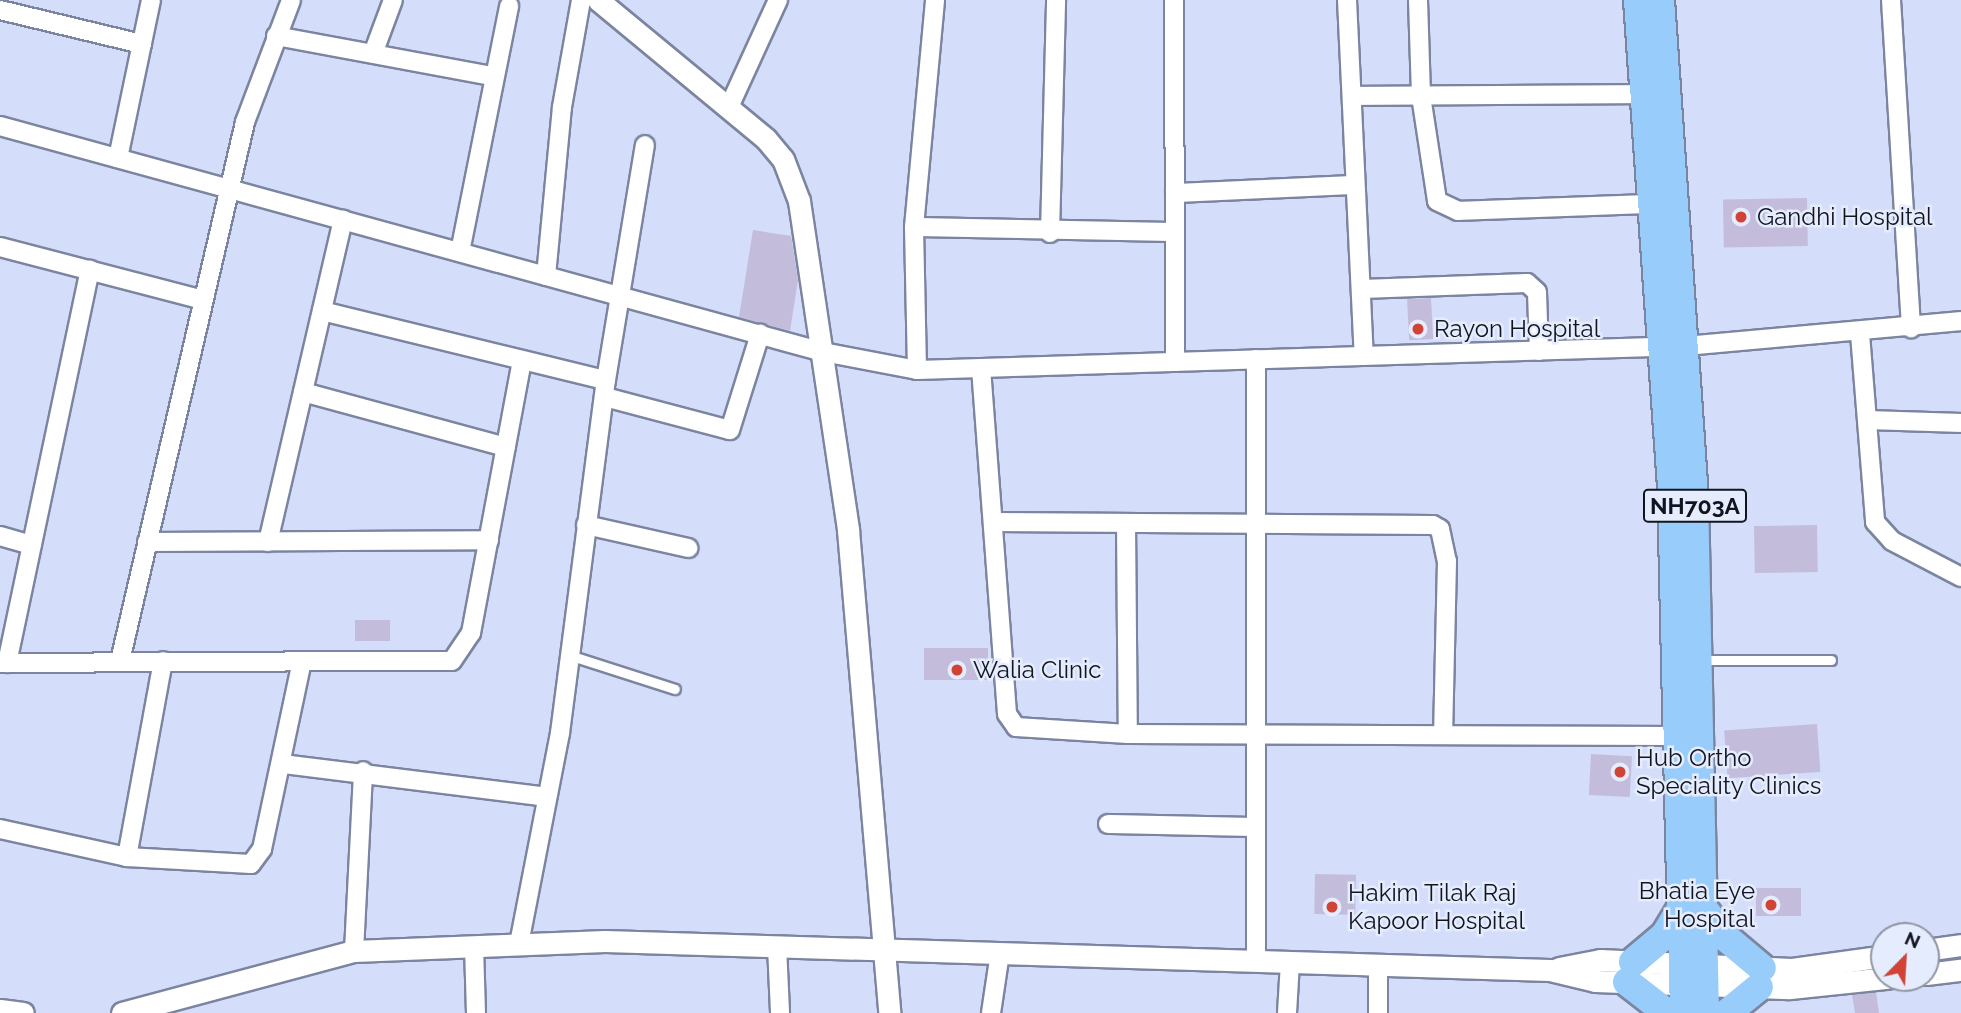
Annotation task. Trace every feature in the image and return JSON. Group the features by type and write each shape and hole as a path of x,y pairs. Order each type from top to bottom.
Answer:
{"highway":[{"name":"NH703A","path":"1638,0 1653,204 1674,347 1701,660 1693,907 1694,974 1705,1013"},
{"name":"NH703A","path":"1660,0 1674,347 1678,736 1693,907"},
{"path":"1667,1013 1630,972 1693,907 1725,937 1760,977 1727,1013"},
{"name":"NH703A","path":"1684,1013 1694,974"}],"street":[{"path":"118,158 151,0"},
{"path":"120,661 253,92 291,0"},
{"path":"374,51 393,0"},
{"path":"546,275 562,107 581,0"},
{"path":"729,107 778,0"},
{"path":"917,370 914,227 935,0"},
{"path":"1050,233 1056,0"},
{"path":"1174,0 1175,362"},
{"path":"1347,0 1364,356"},
{"path":"1418,0 1421,96 1432,190 1446,207 1653,204"},
{"path":"1891,0 1911,328"},
{"path":"606,3 765,139 792,179 823,352 848,530 867,799 886,950 890,1013"},
{"path":"460,252 492,76 509,6"},
{"path":"0,10 142,44"},
{"path":"276,36 374,51 492,76"},
{"path":"1352,96 1645,94"},
{"path":"0,126 823,352 917,370 1674,347 1860,334 1961,321"},
{"path":"519,944 572,656 586,525 605,388 645,145"},
{"path":"1175,193 1354,185"},
{"path":"268,542 343,220"},
{"path":"914,227 1050,233 1175,232"},
{"path":"0,247 203,300"},
{"path":"90,270 32,545 3,663 163,661 301,665 453,661 471,634 522,361"},
{"path":"1362,289 1527,283 1537,292 1539,351"},
{"path":"322,311 522,361 730,430 760,334"},
{"path":"1860,334 1869,420 1875,522 1892,541 1961,577"},
{"path":"1256,359 1256,961"},
{"path":"981,368 1010,721 1024,730 1128,734 1678,736"},
{"path":"303,392 506,447"},
{"path":"1869,420 1961,423"},
{"path":"994,522 1256,523 1440,529 1447,561 1443,735"},
{"path":"1126,523 1128,734"},
{"path":"586,525 688,548"},
{"path":"0,536 32,545"},
{"path":"147,542 489,540"},
{"path":"127,857 163,661"},
{"path":"0,829 127,857 251,864 262,849 283,764 301,665"},
{"path":"283,764 363,771 547,797"},
{"path":"354,951 363,771"},
{"path":"1108,824 1256,827"},
{"path":"122,1013 354,951 519,944 777,946 1760,977 1870,978"},
{"path":"1940,948 1961,945"},
{"path":"474,946 476,1013"},
{"path":"777,946 780,1013"},
{"path":"990,1013 1000,953"},
{"path":"1760,977 1870,958"},
{"path":"1287,1013 1290,962"},
{"path":"1378,965 1378,1013"},
{"path":"1940,972 1961,970"},
{"path":"0,1010 23,1013"}],"lane":[{"path":"572,656 675,689"},
{"path":"1701,660 1831,660"}],"building":[{"path":"1807,198 1808,246 1724,247 1723,199"},
{"path":"753,230 791,236 798,280 790,331 739,317"},
{"path":"1431,298 1433,339 1409,340 1407,299"},
{"path":"1817,525 1818,572 1755,573 1754,526"},
{"path":"355,620 390,620 390,641 355,641"},
{"path":"924,648 988,648 988,680 924,680"},
{"path":"1817,724 1820,772 1728,778 1724,730"},
{"path":"1591,754 1632,756 1630,797 1589,795"},
{"path":"1315,874 1356,875 1355,915 1314,914"},
{"path":"1756,888 1801,888 1801,916 1756,916"},
{"path":"1876,992 1879,1013 1855,1013 1852,995"}],"place":[{"name":"Gandhi Hospital","path":"1741,217"},
{"name":"Rayon Hospital","path":"1418,329"},
{"name":"Walia Clinic","path":"957,670"},
{"name":"Hub Ortho Speciality Clinics","path":"1620,772"},
{"name":"Bhatia Eye Hospital","path":"1771,905"},
{"name":"Hakim Tilak Raj Kapoor Hospital","path":"1332,907"}]}
